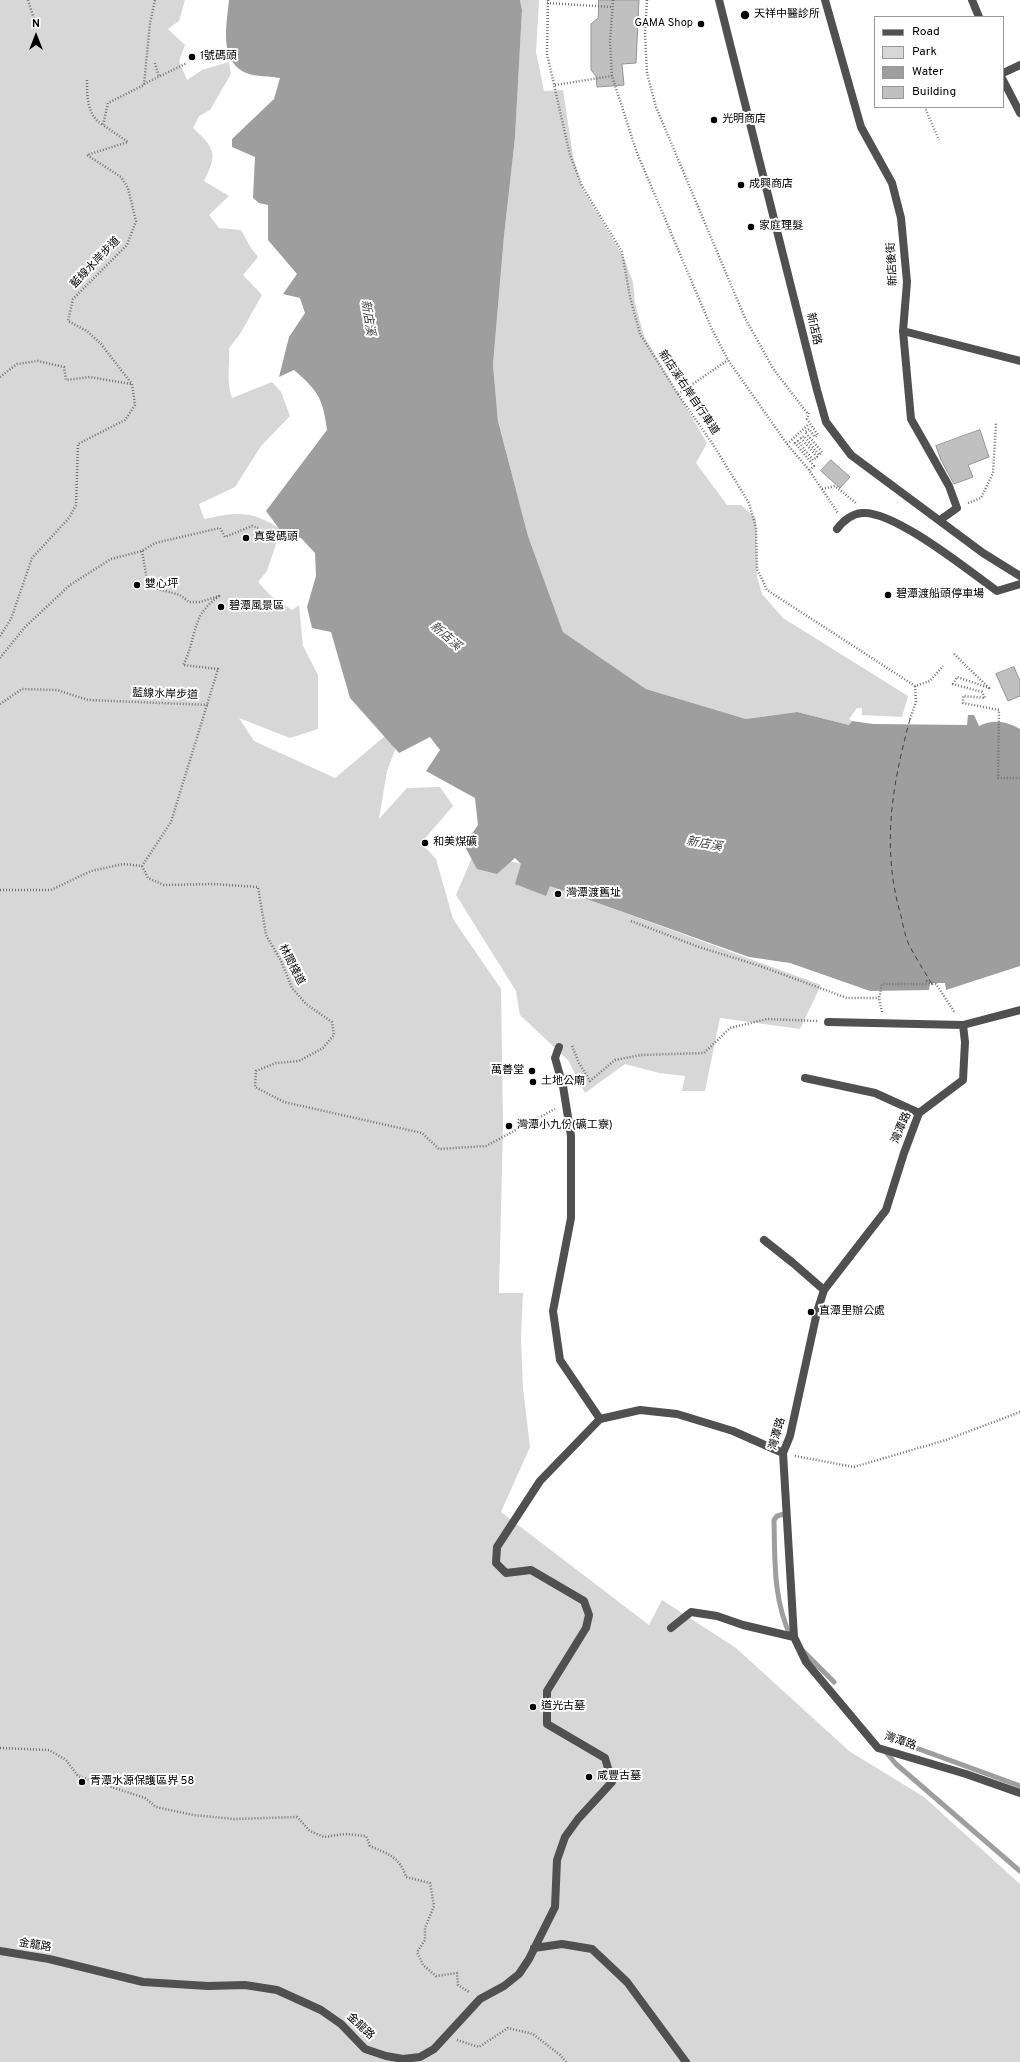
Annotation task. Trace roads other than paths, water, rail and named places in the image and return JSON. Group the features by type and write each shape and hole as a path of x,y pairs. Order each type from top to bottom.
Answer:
{"street":[{"name":"新店路","path":"718,0 826,422 851,455 940,520 982,553 1020,576"},
{"name":"新店後街","path":"825,0 861,127 892,183 901,218 907,282 903,330 911,419 949,486 957,508 940,520"},
{"path":"972,0 979,16"},
{"path":"1004,73 1020,65"},
{"path":"1004,82 1020,113"},
{"path":"903,330 1020,361"},
{"path":"837,529 844,520 862,513 884,516 926,541 997,591 1020,584"},
{"path":"828,1022 884,1022 963,1025 1020,1010"},
{"name":"灣潭路","path":"963,1025 966,1042 963,1080 919,1113 904,1153 886,1210 824,1290 817,1312 790,1436 783,1454 794,1637 806,1662 878,1748 966,1774 1020,1793"},
{"path":"559,1047 555,1058 567,1105 571,1136 571,1218 553,1311 560,1360 600,1419 640,1410 677,1414 733,1431 783,1454"},
{"path":"805,1078 875,1093 919,1113"},
{"path":"764,1240 824,1290"},
{"name":"金龍路","path":"0,1952 49,1959 143,1982 244,1986 276,1990 321,2010 341,2024 365,2049 386,2056 403,2059 420,2057 434,2049 480,1999 504,1986 519,1974 555,1907 557,1860 565,1837 578,1819 612,1782 605,1758 547,1724 547,1692 586,1628 589,1615 584,1601 531,1570 506,1573 496,1563 497,1547 540,1481 600,1419"},
{"path":"671,1628 691,1612 718,1616 742,1625 794,1637"},
{"path":"534,1948 562,1944 592,1949 627,1982 686,2062"}],"water":[{"name":"新店溪","path":"229,0 520,0 522,10 515,138 504,236 493,365 498,421 528,536 563,632 646,689 746,719 797,712 849,725 852,721 873,724 967,725 968,715 974,715 979,726 989,722 1000,722 1010,724 1020,729 1020,966 946,990 945,983 930,983 929,990 870,991 790,963 749,957 550,886 546,896 515,884 521,864 515,858 497,874 477,869 464,845 478,825 475,798 426,771 440,750 430,737 399,753 350,698 331,632 312,628 307,607 316,576 315,553 301,538 283,534 266,511 327,430 324,410 321,402 309,384 294,370 279,377 289,337 305,313 300,298 283,294 297,274 268,240 268,205 259,203 253,198 255,157 232,147 232,139 274,99 280,78 246,73 237,67 231,60 226,41"}],"waterway":[{"path":"784,1514 777,1516 774,1520 775,1565 781,1609 791,1637"},
{"path":"802,1650 834,1682"},
{"path":"897,1741 1020,1786"},
{"path":"885,1751 896,1764 1020,1871"}],"place":[{"name":"天祥中醫診所","path":"745,15"},
{"name":"GAMA Shop","path":"701,24"},
{"name":"1號碼頭","path":"192,57"},
{"name":"光明商店","path":"714,120"},
{"name":"成興商店","path":"741,185"},
{"name":"家庭理髮","path":"751,227"},
{"name":"真愛碼頭","path":"246,538"},
{"name":"雙心坪","path":"137,585"},
{"name":"碧潭渡船頭停車場","path":"888,595"},
{"name":"碧潭風景區","path":"221,607"},
{"name":"和美煤礦","path":"425,843"},
{"name":"灣潭渡舊址","path":"558,894"},
{"name":"萬善堂","path":"532,1071"},
{"name":"土地公廟","path":"533,1082"},
{"name":"灣潭小九份(礦工寮)","path":"509,1126"},
{"name":"直潭里辦公處","path":"811,1312"},
{"name":"道光古墓","path":"533,1707"},
{"name":"咸豐古墓","path":"589,1777"},
{"name":"青潭水源保護區界 58","path":"82,1782"}]}
